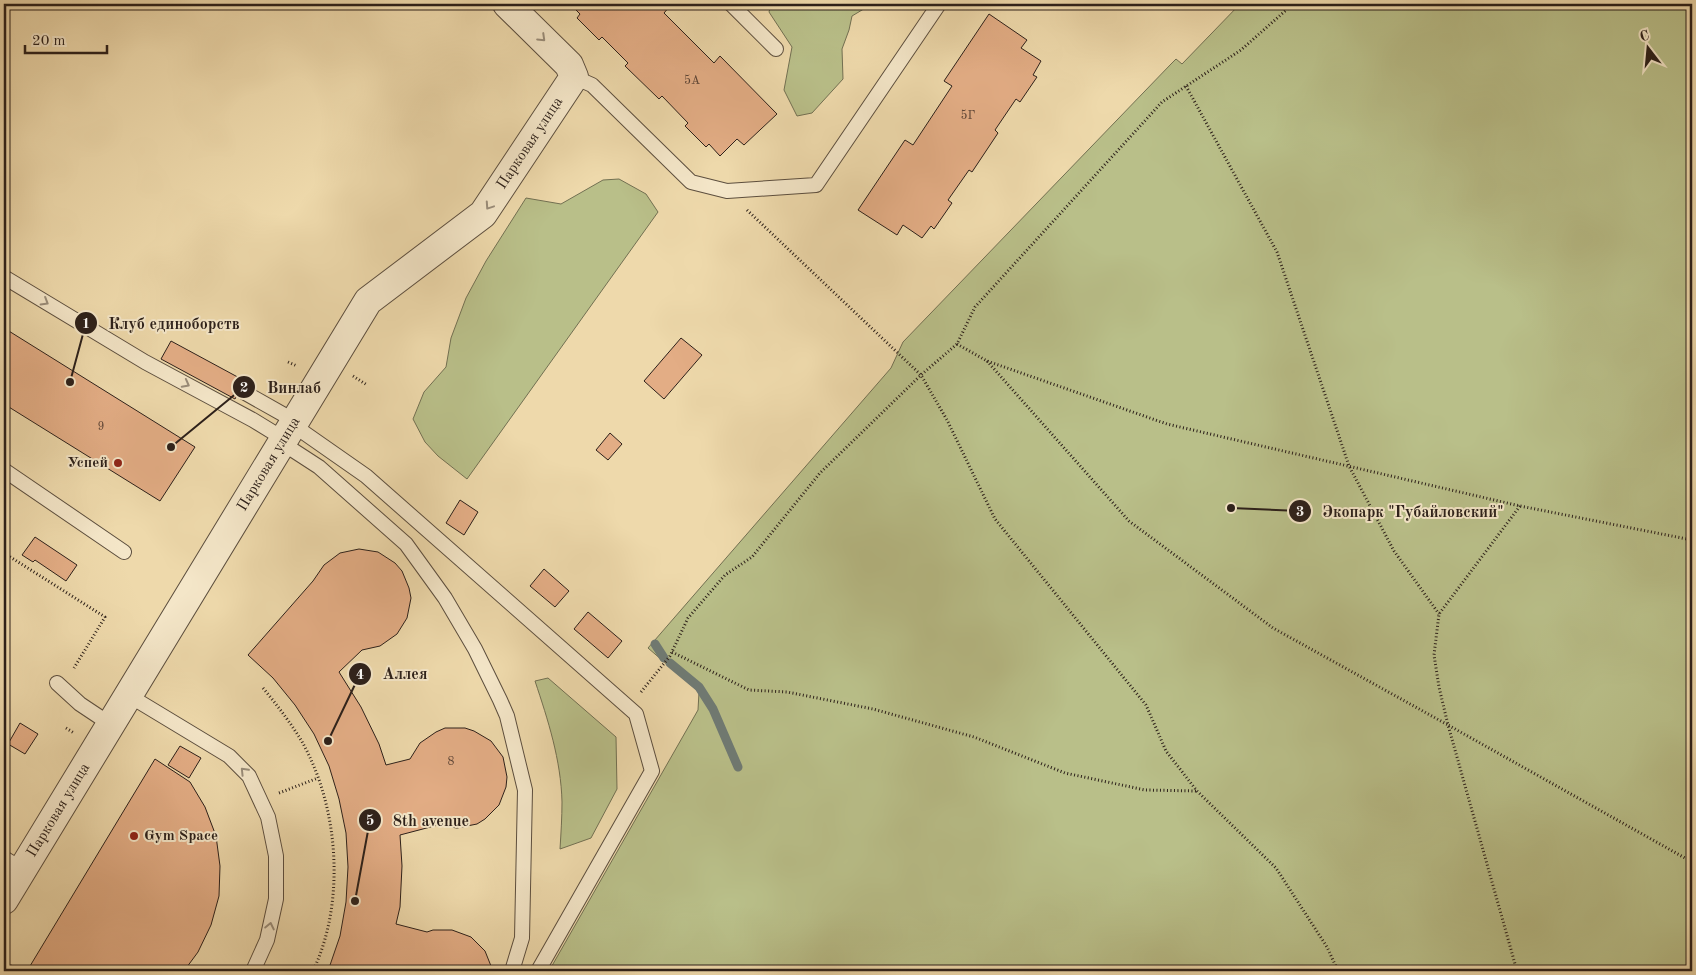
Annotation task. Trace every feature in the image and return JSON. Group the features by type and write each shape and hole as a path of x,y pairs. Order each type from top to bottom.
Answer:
{"street":[{"path":"507,4 569,65 574,77"},
{"name":"Парковая улица","path":"4,900 13,864 110,724 368,301 483,214 574,77"}],"lane":[{"path":"731,4 776,49"},
{"path":"574,77 592,85 691,182 727,191 816,184 939,4"},
{"path":"4,276 145,362 253,420 288,432 366,476 636,714 652,771 538,971"},
{"path":"240,390 288,432 319,466 406,544 445,598 475,649 500,700 507,716 525,790 522,938 512,971"},
{"path":"4,470 124,552"},
{"path":"57,683 80,704 110,724"},
{"path":"128,695 229,756 249,776 268,817 276,856 276,898 267,940 253,971"}],"path":[{"path":"629,708 670,656 688,618 725,574 752,557 820,473 920,375 956,344 975,307 1162,102 1241,50 1293,4"},
{"path":"1186,86 1277,252 1349,466 1394,551 1439,614"},
{"path":"727,191 920,375 947,420 995,519 1146,705 1166,751 1197,791 1276,868 1327,947 1338,971"},
{"path":"956,344 987,361 1167,424 1520,506 1690,540 1692,530"},
{"path":"987,361 1128,521 1273,628 1692,862"},
{"path":"1517,971 1448,725 1434,654 1439,614 1520,506"},
{"path":"4,552 105,617 74,668"},
{"path":"672,652 749,690 788,692 872,709 974,737 1065,773 1145,790 1197,791"},
{"path":"263,688 284,714 302,742 318,778 326,803 332,836 334,868 332,901 326,934 313,971"},
{"path":"260,800 318,778"},
{"path":"4,962 16,969"}],"green space":[{"path":"771,4 872,4 852,16 842,49 843,79 812,113 797,116 784,90 792,47 769,12"},
{"path":"1240,4 1692,4 1692,971 549,971 698,710 699,692 648,648 891,368 903,342 1171,64 1176,59 1182,64"},
{"path":"619,179 646,194 658,212 467,479 438,456 425,442 413,419 424,392 446,367 451,338 466,298 486,261 526,198 561,204 603,180"},
{"path":"548,678 616,737 617,789 591,838 560,849 562,802 559,771 549,725 535,681"}],"building":[{"path":"570,4 667,4 670,6 664,13 714,63 720,56 777,114 744,145 737,139 720,156 709,144 706,147 685,126 688,123 662,96 659,99 625,66 628,63 602,37 599,40 577,18 580,14"},
{"path":"989,14 1027,40 1021,48 1041,61 1033,75 1037,77 1020,102 1016,99 995,130 998,133 972,172 969,170 948,200 952,203 934,229 931,226 922,238 903,225 897,235 858,210 905,140 913,145 952,86 944,81"},
{"path":"4,328 195,447 160,501 4,404"},
{"path":"681,338 702,355 664,399 644,381"},
{"path":"171,341 245,381 235,399 161,359"},
{"path":"610,433 622,444 608,460 596,450"},
{"path":"460,500 478,512 464,535 446,523"},
{"path":"35,537 77,565 66,581 35,560 33,562 22,555"},
{"path":"359,549 378,552 395,563 402,571 411,598 407,618 397,634 380,646 362,650 339,672 361,707 379,744 386,765 410,759 420,743 436,732 445,728 465,728 491,741 503,757 507,777 506,787 499,805 477,824 457,828 438,825 400,835 402,866 400,907 396,924 427,932 433,930 452,930 471,937 485,951 493,971 328,971 340,936 346,902 348,867 346,833 339,799 329,766 314,734 295,705 273,678 248,655 313,581 324,565 340,553"},
{"path":"544,569 569,591 555,607 530,586"},
{"path":"588,612 622,641 608,658 574,629"},
{"path":"20,723 38,734 25,754 8,744"},
{"path":"180,746 201,758 189,778 168,765"},
{"path":"155,759 190,782 205,807 216,836 220,866 219,896 211,925 198,952 184,971 27,971"}],"waterway":[{"path":"655,644 664,658"},
{"path":"670,663 699,687 713,709 738,767"}],"place":[{"name":"Клуб единоборств","path":"70,382"},
{"name":"Винлаб","path":"171,447"},
{"name":"Успей","path":"118,463"},
{"name":"Экопарк \"Губайловский\"","path":"1231,508"},
{"name":"Аллея","path":"328,741"},
{"name":"Gym Space","path":"134,836"},
{"name":"8th avenue","path":"355,901"}]}
